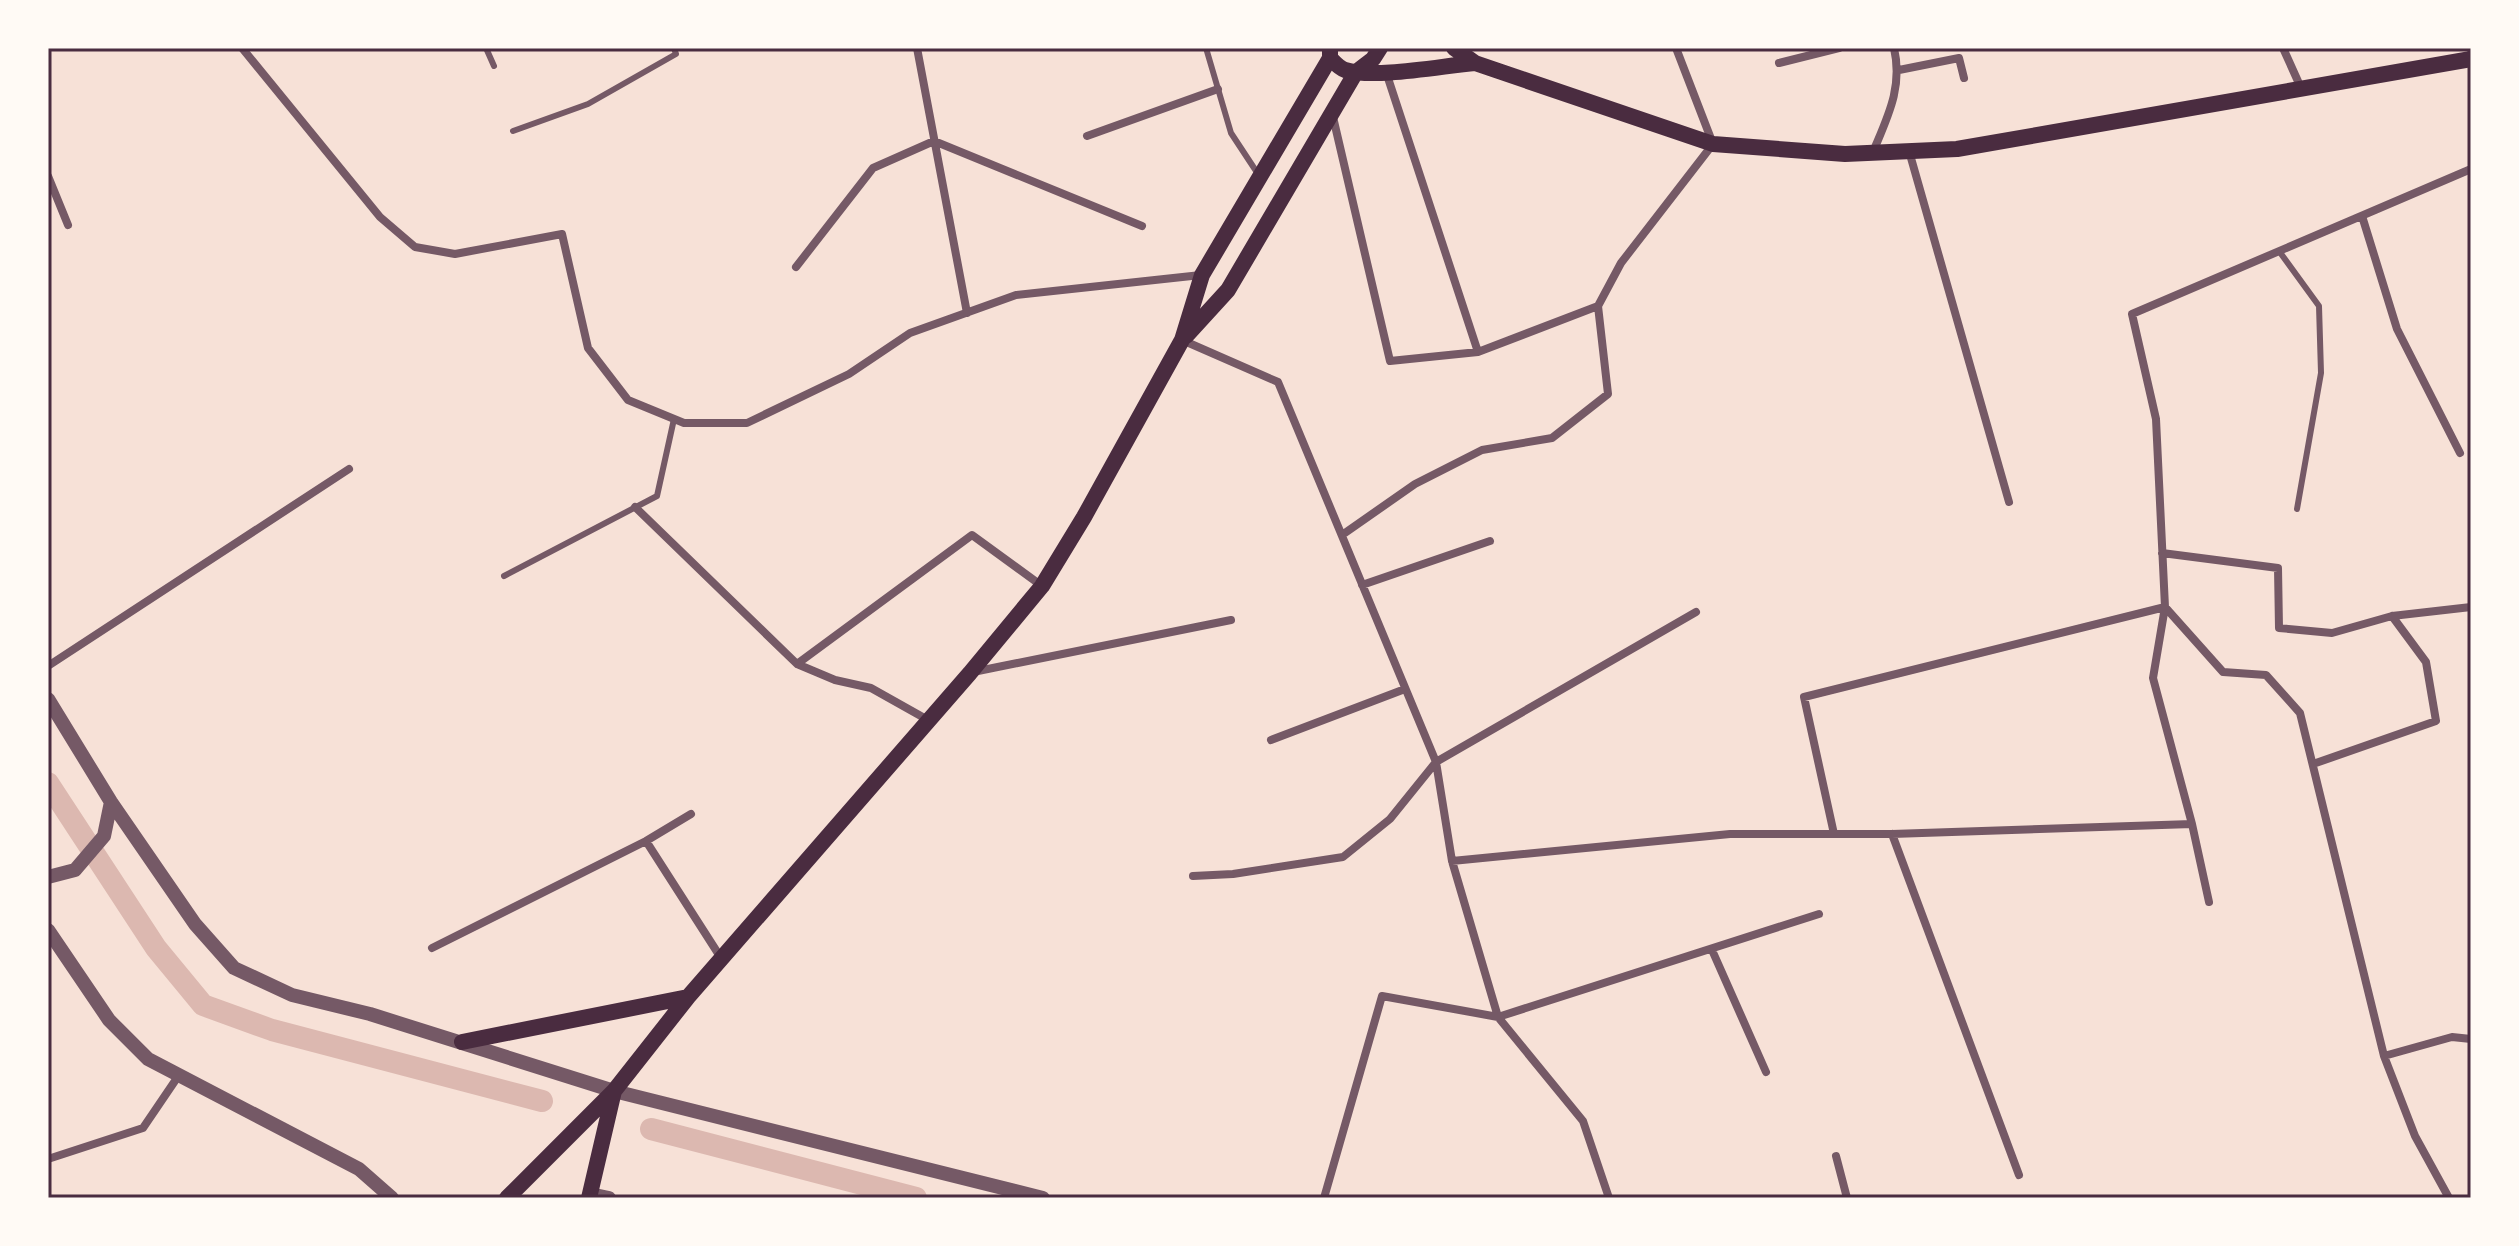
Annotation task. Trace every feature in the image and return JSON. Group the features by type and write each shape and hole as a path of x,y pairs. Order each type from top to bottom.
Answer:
{"main road":[{"path":"1182,340 1228,290 1356,72 1373,59 1380,48"},
{"path":"1454,48 1475,63 1713,144 1845,154 1957,149 2471,59"},
{"path":"507,1198 614,1091 721,958 1042,586 1182,340 1202,275 1330,53 1341,69 1356,72 1475,63"},
{"path":"462,1042 688,997"},
{"path":"589,1196 614,1091"}],"street":[{"path":"242,48 380,217 415,247 455,254 562,234 588,348 628,400 684,423 747,423 849,374 910,333 1016,295 1202,275"},
{"path":"917,48 967,313"},
{"path":"1342,535 1415,484 1482,450 1552,438 1608,394 1598,306 1621,263 1713,144 1676,48"},
{"path":"1779,63 1839,48"},
{"path":"1873,152 1891,109 1899,70 1894,48"},
{"path":"2283,48 2301,88"},
{"path":"1899,70 1959,58 1964,78"},
{"path":"1386,72 1478,352"},
{"path":"1087,136 1218,89"},
{"path":"1332,112 1390,361 1478,352 1598,306"},
{"path":"796,267 873,168 934,141 1142,226"},
{"path":"1909,151 2009,502"},
{"path":"2209,902 2192,824 2153,678 2165,607 2156,419 2132,314 2471,169"},
{"path":"48,176 68,225"},
{"path":"2362,216 2397,329 2460,453"},
{"path":"1182,340 1278,382 1436,762 1452,861 1498,1017 1583,1121 1609,1198"},
{"path":"48,666 349,469"},
{"path":"635,507 797,664 835,680 871,688 928,721"},
{"path":"797,664 972,535 1042,586"},
{"path":"1362,585 1490,541"},
{"path":"2162,553 2278,568 2279,628 2332,633 2392,616 2471,607"},
{"path":"2165,607 2223,672 2266,675 2300,713 2384,1056 2415,1136 2449,1198"},
{"path":"1834,834 1804,697 2165,607"},
{"path":"1193,876 1233,874 1343,857 1390,819 1436,762 1696,612"},
{"path":"2313,764 2436,721 2426,662 2392,616"},
{"path":"970,673 1231,620"},
{"path":"1271,740 1405,689"},
{"path":"48,699 111,802 195,924 234,968 292,995 370,1014 614,1091 1043,1198"},
{"path":"48,877 75,870 104,836 111,802"},
{"path":"432,948 646,841 691,814"},
{"path":"1452,861 1730,834 1892,834 2192,824"},
{"path":"1892,834 2019,1175"},
{"path":"646,841 721,958"},
{"path":"1324,1198 1382,996 1498,1017 1819,914"},
{"path":"48,930 109,1020 148,1059 359,1169 392,1198"},
{"path":"1712,950 1766,1072"},
{"path":"2384,1056 2452,1037 2471,1039"},
{"path":"48,1159 143,1128 179,1075"},
{"path":"1836,1156 1847,1198"},
{"path":"589,1196 609,1198"}],"lane":[{"path":"486,48 494,66"},
{"path":"513,131 588,104 676,54 674,48"},
{"path":"1206,48 1231,133 1260,177"},
{"path":"2279,251 2319,306 2321,373 2297,509"},
{"path":"504,576 657,496 674,419"}],"waterway":[{"path":"48,783 156,948 203,1005 272,1030 542,1101"},
{"path":"651,1129 916,1198"}]}
